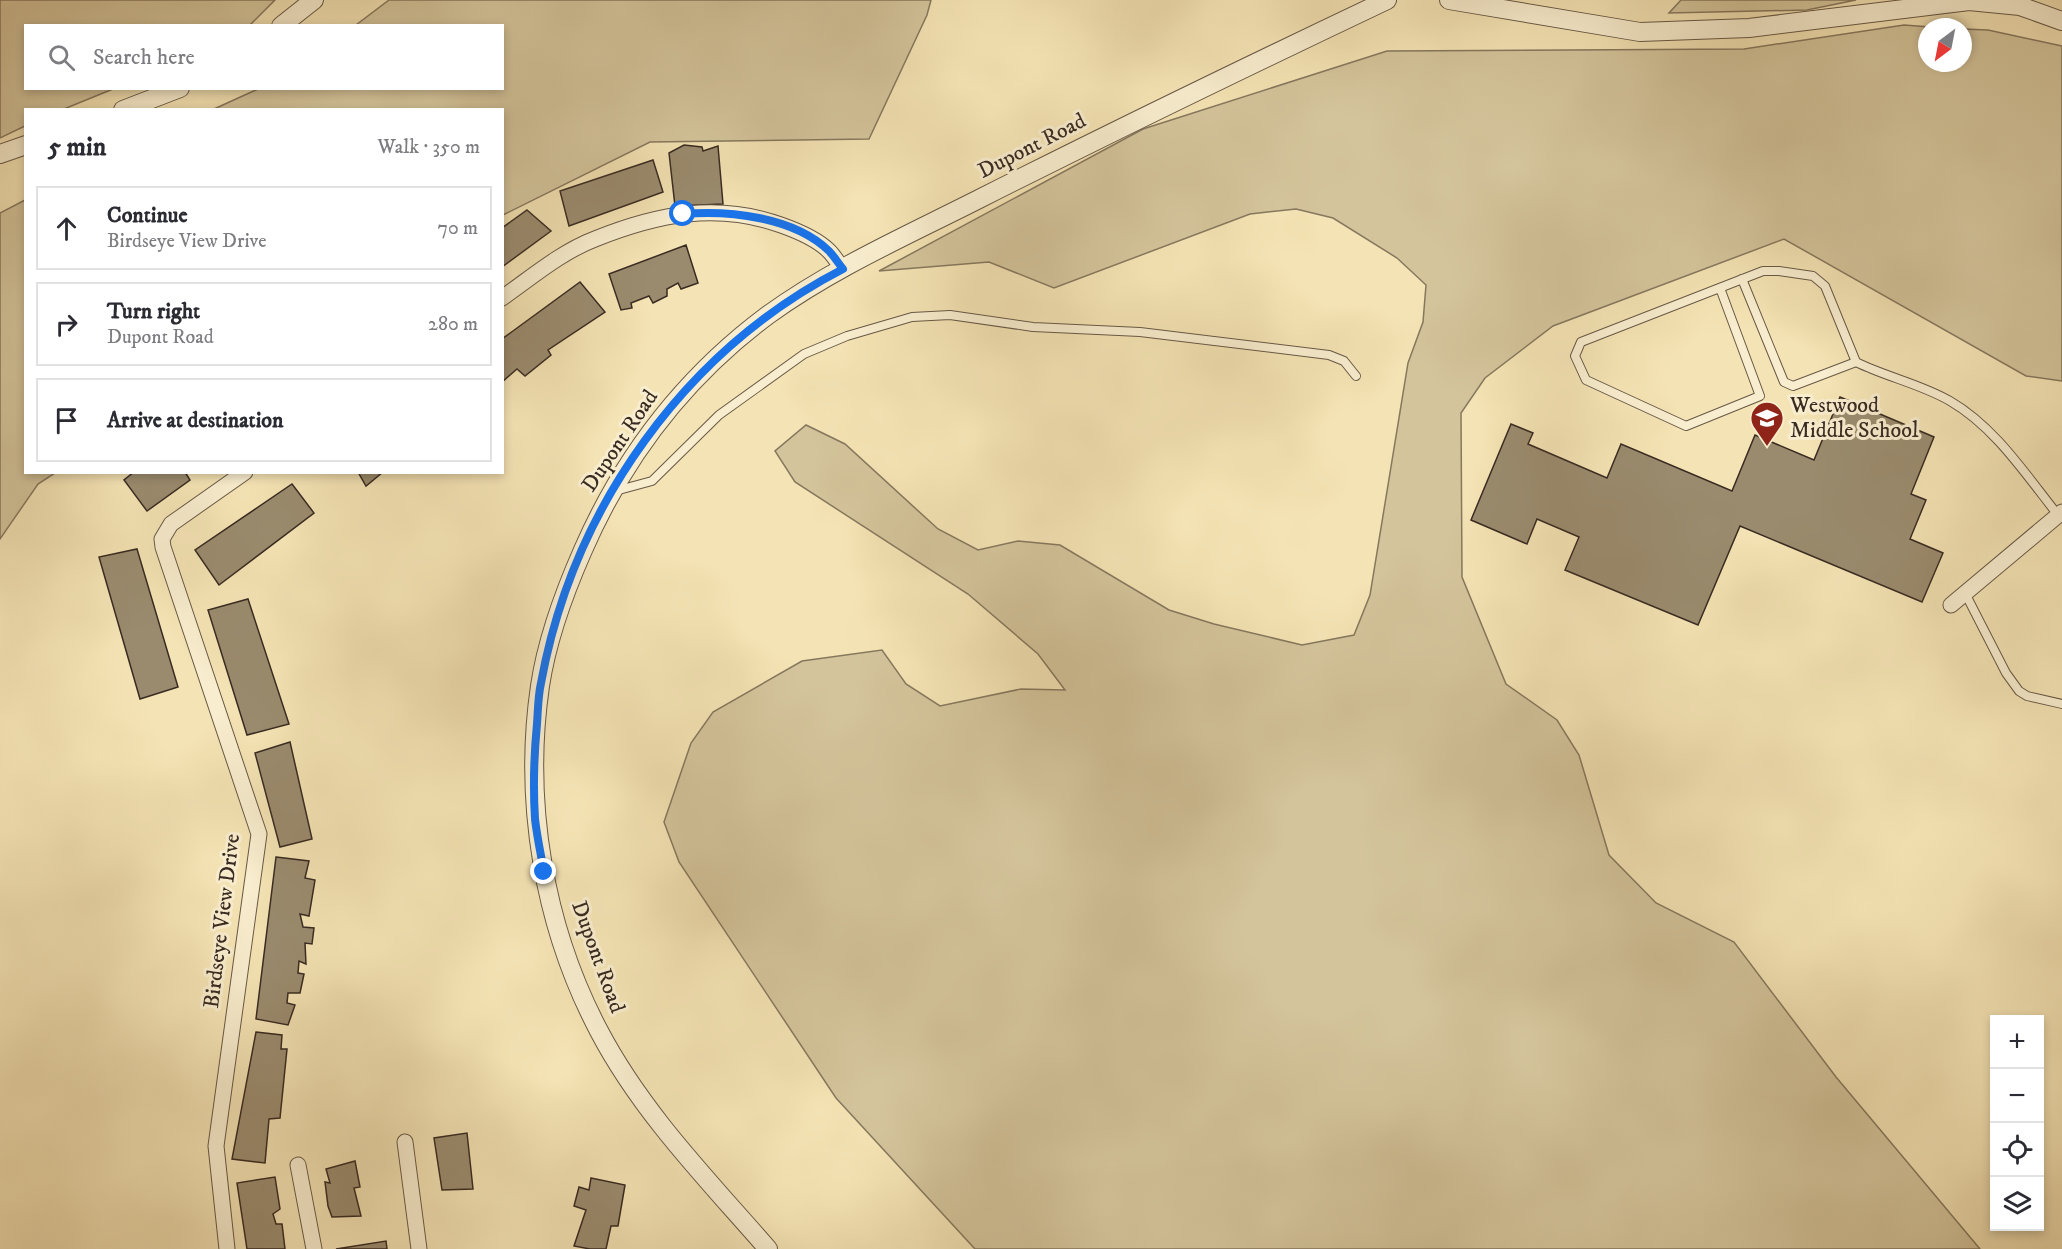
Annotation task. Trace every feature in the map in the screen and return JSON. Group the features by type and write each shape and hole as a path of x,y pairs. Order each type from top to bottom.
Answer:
{"street":[{"path":"284,24 314,0"},
{"name":"Dupont Road","path":"768,1249 664,1129 619,1066 598,1029 576,982 558,928 544,872 535,821 534,764 540,685 551,635 568,584 594,525 611,492 644,441 669,408 729,346 808,287 1128,124 1388,0"},
{"path":"1449,0 1640,32 1749,28 1969,1 2020,6 2062,21"},
{"path":"128,108 175,90"},
{"path":"0,154 24,146"},
{"path":"504,297 567,254 594,239 658,218 706,212 763,218 791,228 815,240 829,251 843,269"},
{"name":"Birdseye View Drive","path":"227,1249 216,1146 259,834 162,538 171,524 242,474"},
{"path":"1951,605 2060,513"},
{"path":"405,1142 419,1249"},
{"path":"298,1165 314,1249"}],"lane":[{"path":"1720,288 1760,396 1686,426 1586,380 1575,356 1581,342 1763,271 1813,276 1825,286 1856,362"},
{"path":"1742,279 1784,382 1794,386 1856,362 1948,399 1971,414 1994,437 2060,513"},
{"path":"611,492 651,481 719,415 804,354 847,336 912,317 950,315 1033,327 1140,332 1329,355 1344,362 1356,376"},
{"path":"1965,593 2006,674 2019,691 2027,696 2062,704"}],"shaded area":[{"path":"0,0 275,0 251,24 24,24 24,90 111,90 66,108 24,108 24,126 0,138"},
{"path":"389,0 931,0 927,15 869,139 650,142 504,215 504,108 216,108 256,90 504,90 504,24 357,24"},
{"path":"1681,0 1856,0 1807,10 1669,13"},
{"path":"1904,25 1918,26 1918,72 1972,72 1972,29 1988,30 2062,46 2062,381 2026,376 1784,239 1553,326 1485,378 1461,413 1462,577 1506,684 1557,720 1579,755 1609,855 1656,903 1734,942 1836,1077 1980,1249 975,1249 836,1098 679,862 664,822 691,743 713,712 802,661 882,650 906,684 940,706 1021,689 1065,690 1038,654 968,594 795,482 775,451 806,425 845,444 938,529 978,550 1018,541 1060,545 1169,610 1214,624 1302,645 1354,635 1370,595 1408,363 1423,322 1426,285 1397,258 1333,218 1296,209 1250,214 1054,288 989,262 879,271 1143,129 1387,51 1744,49"},
{"path":"24,201 24,474 53,474 38,484 0,539 0,213"}],"building":[{"path":"684,145 702,147 703,151 718,146 723,204 675,206 669,153"},
{"path":"653,160 663,192 569,226 560,191"},
{"path":"527,210 551,231 504,266 504,227"},
{"path":"686,245 698,283 681,289 678,283 667,289 667,296 653,303 649,296 631,303 632,308 621,310 609,274"},
{"path":"580,282 605,312 548,350 551,355 525,376 517,369 504,380 504,338"},
{"path":"1840,397 1934,437 1911,494 1926,500 1910,539 1943,553 1922,602 1740,526 1698,625 1565,570 1579,537 1537,519 1527,544 1471,520 1511,424 1533,433 1528,444 1607,478 1621,444 1732,491 1755,435 1814,460"},
{"path":"132,474 186,474 190,480 147,511 124,480"},
{"path":"359,474 381,474 366,486"},
{"path":"292,484 314,513 219,585 195,550"},
{"path":"137,549 178,687 140,699 99,557"},
{"path":"248,599 289,724 247,735 208,610"},
{"path":"290,742 312,839 280,847 255,753"},
{"path":"276,857 309,861 305,878 315,880 309,916 300,914 303,927 314,928 312,944 305,943 306,964 299,961 298,973 304,974 300,993 288,993 287,1003 295,1005 288,1025 256,1019"},
{"path":"256,1032 282,1035 281,1049 287,1049 280,1118 269,1119 265,1163 232,1159"},
{"path":"467,1133 473,1189 442,1190 434,1138"},
{"path":"355,1161 360,1187 354,1188 361,1216 332,1217 325,1182 330,1183 326,1169"},
{"path":"275,1177 280,1209 273,1214 276,1224 282,1224 285,1249 247,1249 237,1183"},
{"path":"591,1178 625,1185 618,1226 611,1226 606,1249 574,1246 586,1210 574,1206 579,1187 589,1190"},
{"path":"386,1241 387,1249 336,1249"}],"place":[{"name":"Westwood Middle School","path":"1767,447"}],"route":[{"path":"544,872 535,821 534,764 540,685 551,635 568,584 594,525 618,479 644,441 669,408 700,374 729,346 767,316 808,287 843,269 829,251 815,240 763,218 706,212 683,214"}]}
